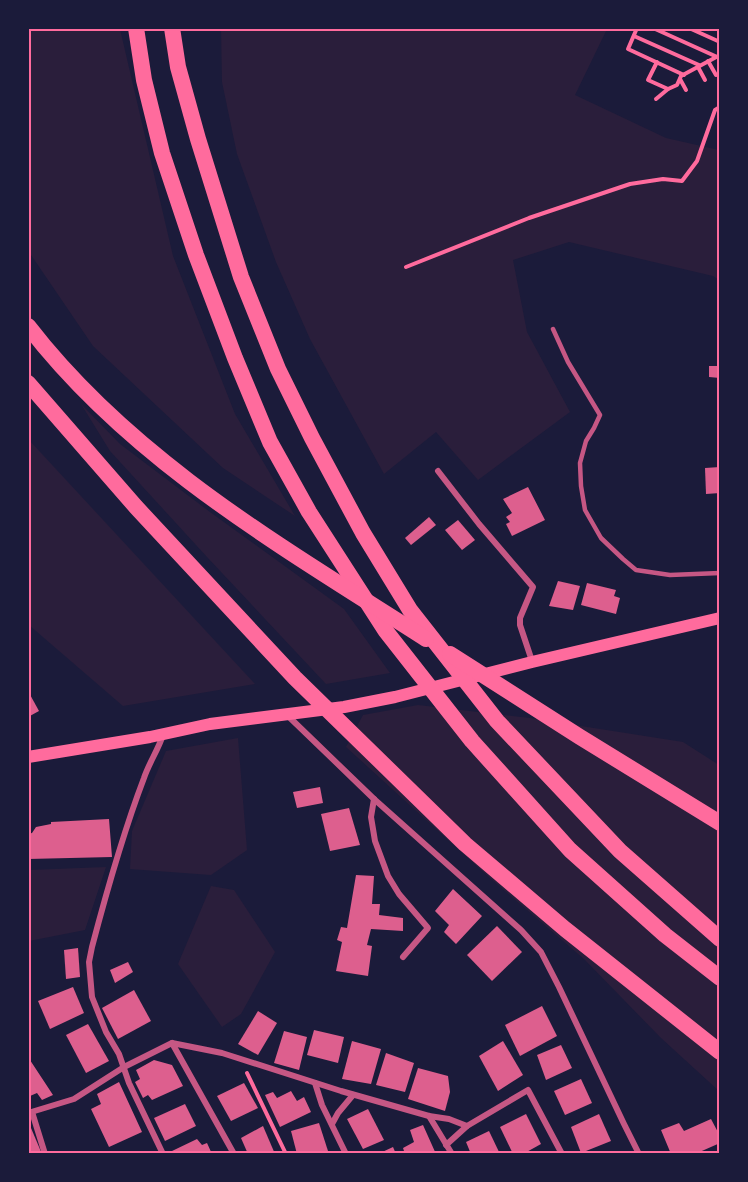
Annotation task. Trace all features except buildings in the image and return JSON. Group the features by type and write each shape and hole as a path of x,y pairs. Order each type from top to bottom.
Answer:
{"highway":[{"path":"136,28 144,80 162,153 196,255 270,442 309,512 385,630 472,741 570,849 665,935 720,978"},
{"path":"172,28 178,67 201,150 241,277 278,369 363,533 410,610 497,720 620,851 720,939"},
{"path":"28,326 50,354 129,434 198,488 271,540 570,731 720,823"},
{"path":"28,383 136,507 294,678 465,844 565,929 720,1052"}],"main road":[{"path":"28,757 210,724 344,707 395,697 720,618"}],"street":[{"path":"438,471 533,588 520,618 520,626 532,662"},
{"path":"287,714 374,799 520,930 541,952 639,1154"},
{"path":"163,734 145,775 120,844 89,962 92,997 163,1154"},
{"path":"374,799 371,817 375,840 388,876 399,894 428,928 403,957"},
{"path":"172,1043 234,1154"},
{"path":"45,1154 30,1113 74,1099 124,1067 172,1043 222,1053 353,1095 429,1116 449,1119 467,1126"},
{"path":"315,1083 322,1105 346,1154"},
{"path":"447,1145 467,1126 528,1090 562,1154"},
{"path":"332,1124 353,1095"},
{"path":"429,1116 452,1154"}],"lane":[{"path":"553,329 568,362 600,415 586,441 580,463 585,510 601,538 636,570 670,575 720,573"}],"path":[{"path":"638,28 628,49 657,62 682,77 686,90"},
{"path":"653,28 718,56"},
{"path":"689,28 720,42"},
{"path":"634,36 699,66 705,80"},
{"path":"656,99 677,85 682,77 718,56"},
{"path":"708,61 716,75"},
{"path":"657,62 648,80 668,89"},
{"path":"405,267 529,218 630,184 663,179 682,181 697,161 716,110 720,107"},
{"path":"240,1059 286,1154"}],"shaded area":[{"path":"28,29 120,29 173,256 235,414 295,516 223,468 93,346 29,252"},
{"path":"221,29 607,29 575,95 666,138 719,150 719,280 713,276 569,242 513,260 527,332 570,412 478,480 436,432 384,474 310,339 276,262 237,154 222,82"},
{"path":"81,404 120,444 344,609 390,673 326,684 110,451"},
{"path":"29,440 255,684 123,706 29,625"},
{"path":"418,705 530,718 683,742 719,765 719,1091 661,1038 584,959 491,879 346,747 363,715"},
{"path":"238,738 247,850 211,875 130,869 132,831 166,751"},
{"path":"106,867 85,930 29,941 29,870"},
{"path":"211,886 234,890 275,952 241,1014 222,1027 178,964"}]}
